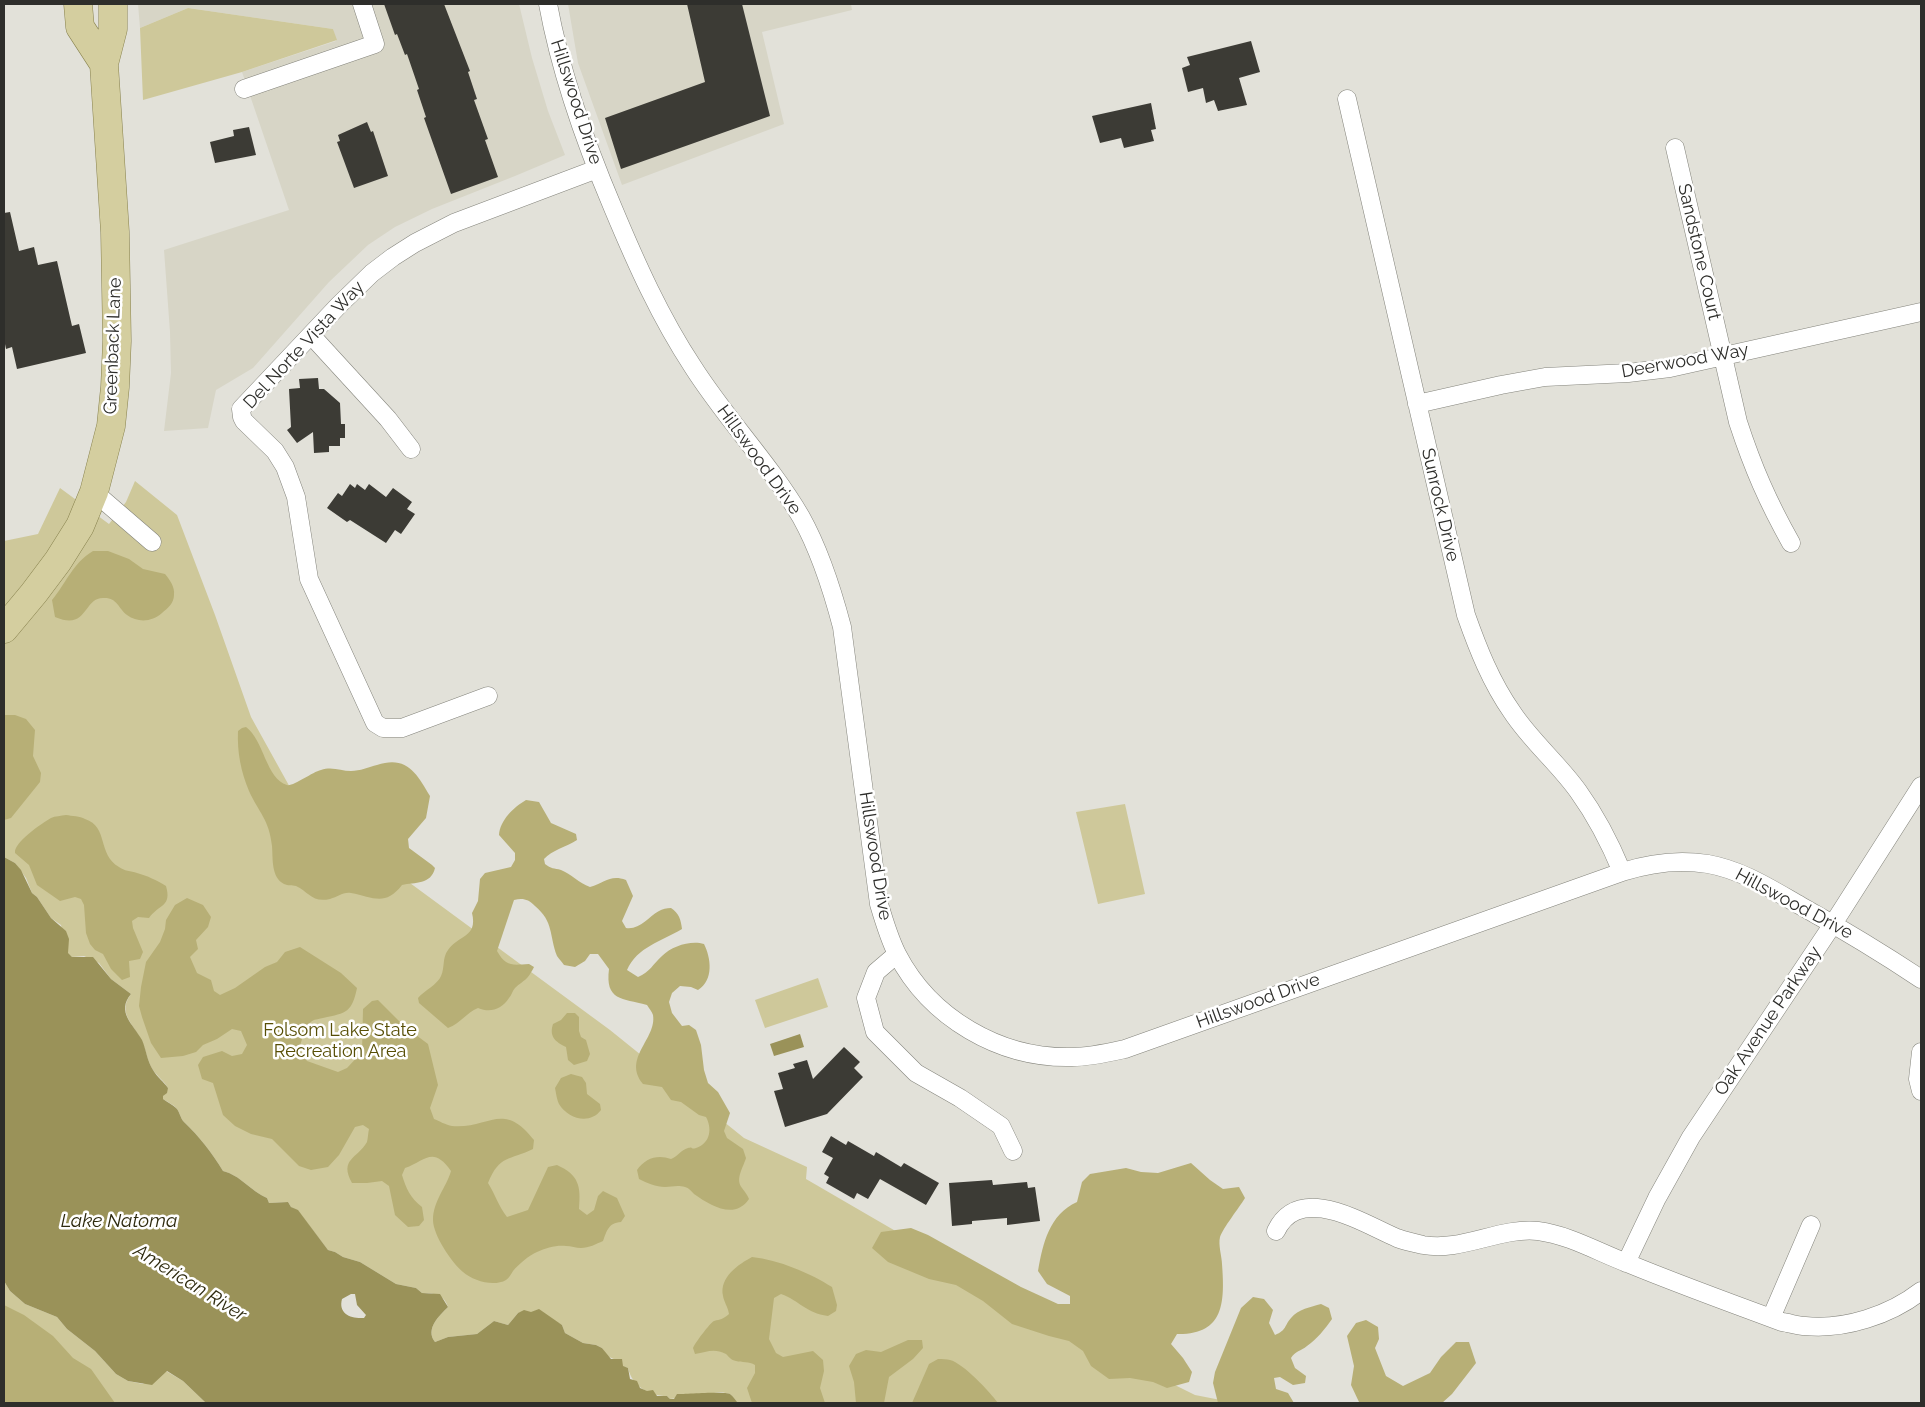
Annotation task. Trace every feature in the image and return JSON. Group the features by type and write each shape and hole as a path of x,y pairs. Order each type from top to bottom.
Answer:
{"main road":[{"name":"Greenback Lane","path":"78,4 80,27 104,64"},
{"name":"Greenback Lane","path":"4,628 34,594 80,526 94,492 111,426 117,341 115,232 104,64 113,29 113,4"}],"street":[{"path":"244,89 375,44 362,4"},
{"name":"Hillswood Drive","path":"548,4 566,82 597,169 636,262 662,316 692,367 726,416 780,485 801,518 818,553 832,589 842,627 879,904 886,930 897,954 911,977 928,998 948,1016 978,1035 1019,1052 1072,1058 1099,1055 1125,1049 1622,872 1638,867 1674,862 1692,862 1726,868 1760,882 1833,924 1921,979"},
{"name":"Sunrock Drive","path":"1347,99 1466,615 1478,649 1493,681 1512,712 1533,740 1577,790 1595,816 1610,843 1622,872"},
{"name":"Sandstone Court","path":"1675,148 1738,422 1752,465 1770,506 1791,543"},
{"name":"Del Norte Vista Way","path":"488,696 402,728 383,728 374,723 309,579 296,498 285,468 275,451 244,421 241,413 242,407 372,273 415,243 454,224 597,169"},
{"name":"Deerwood Way","path":"1417,404 1502,384 1545,377 1628,373 1670,368 1921,312"},
{"path":"311,336 388,419 411,449"},
{"path":"94,492 152,542"},
{"name":"Oak Avenue Parkway","path":"1626,1263 1657,1198 1692,1137 1833,924 1921,786"},
{"path":"897,954 876,972 866,998 875,1032 916,1073 960,1098 1001,1126 1013,1151"},
{"path":"1921,1052 1918,1079 1921,1091"},
{"path":"1276,1231 1281,1222 1296,1211 1310,1208 1336,1211 1399,1239 1427,1245 1443,1246 1511,1231 1538,1231 1574,1241 1626,1263 1771,1318 1805,1326 1828,1326 1852,1322 1884,1313 1906,1303 1921,1291"},
{"path":"1771,1318 1811,1225"}],"shaded area":[{"path":"138,4 519,4 532,58 548,111 565,155 432,209 395,227 368,245 329,282 253,368 216,390 208,428 164,431 171,373 164,250 289,210 242,72 336,41 333,29 188,8 140,28"},
{"path":"568,4 851,4 852,10 762,32 784,124 622,185 578,63"},
{"path":"93,551 108,551 129,559 143,569 165,574 174,589 172,603 158,616 149,620 131,618 114,601 108,598 97,599 84,613 74,620 55,617 52,600 75,567"},
{"path":"15,715 26,719 35,730 33,756 41,773 40,782 11,818 4,820 4,716"},
{"path":"246,727 257,741 274,775 287,785 294,784 317,771 325,769 354,771 387,763 396,763 410,769 430,796 426,818 408,839 409,848 435,868 430,877 422,882 402,885 390,896 378,899 348,893 330,899 319,900 296,886 286,885 280,881 275,872 269,829 249,791 242,769 238,747 238,731"},
{"path":"526,800 539,802 551,823 576,834 577,840 547,856 544,859 545,864 565,872 590,887 616,878 626,880 633,896 622,921 626,928 640,925 660,910 671,908 678,914 682,929 644,950 631,962 627,970 638,977 671,949 688,943 704,944 710,968 707,981 698,990 680,986 672,993 669,1002 672,1013 682,1026 689,1025 696,1030 701,1045 704,1070 708,1083 718,1092 730,1113 724,1131 727,1138 743,1149 746,1158 739,1181 749,1199 737,1209 730,1210 715,1206 701,1199 685,1187 658,1186 639,1179 637,1170 648,1160 657,1157 671,1159 686,1149 691,1147 693,1149 705,1143 709,1135 708,1121 706,1117 699,1115 681,1102 671,1100 662,1087 643,1084 636,1066 638,1057 653,1024 651,1011 647,1005 623,999 613,993 608,979 609,969 598,954 590,954 585,961 575,967 564,965 557,956 548,923 541,912 528,900 514,900 497,951 503,960 510,964 529,964 534,967 528,977 515,988 506,1002 499,1008 491,1010 478,1008 448,1028 419,1003 418,998 439,979 448,950 470,932 473,921 472,913 478,901 480,879 485,873 511,867 515,860 515,853 499,835 500,829 508,814"},
{"path":"66,815 81,817 92,823 101,834 112,862 119,867 148,877 166,886 166,902 149,918 138,917 132,921 143,952 140,959 129,961 130,977 122,980 111,969 103,954 95,950 90,944 86,933 84,905 81,899 75,897 60,901 37,885 29,865 15,853 23,839 35,829 51,818"},
{"path":"187,898 203,905 211,917 208,927 196,940 198,949 190,957 197,973 211,980 214,991 220,995 235,988 265,967 277,962 285,952 300,947 341,973 357,988 353,1002 343,1013 313,1020 309,1024 299,1049 307,1061 338,1072 347,1068 362,1052 363,1009 372,1001 378,1000 404,1026 428,1044 438,1085 430,1108 434,1119 452,1126 465,1126 495,1119 504,1119 513,1121 523,1128 534,1140 533,1149 501,1163 492,1174 488,1183 507,1217 528,1210 548,1167 557,1165 570,1173 577,1182 580,1194 579,1209 587,1215 594,1210 598,1196 603,1191 617,1198 625,1216 621,1222 613,1224 607,1231 603,1241 595,1245 584,1248 555,1246 544,1249 524,1260 506,1280 496,1283 484,1282 467,1275 459,1268 449,1256 436,1233 433,1220 435,1207 451,1171 439,1159 429,1157 405,1168 402,1175 405,1184 411,1196 422,1207 424,1220 419,1226 408,1227 395,1215 389,1186 382,1181 352,1183 347,1169 348,1164 367,1142 369,1129 363,1125 355,1127 339,1155 328,1167 311,1170 299,1166 272,1139 251,1134 235,1126 223,1115 213,1083 202,1079 198,1065 203,1057 222,1051 232,1056 242,1054 247,1045 241,1031 232,1029 217,1039 203,1045 196,1052 183,1056 161,1058 151,1043 139,1006 146,962 160,942 166,920 175,905"},
{"path":"567,1013 575,1013 579,1017 579,1031 581,1037 586,1040 590,1054 587,1061 574,1065 568,1060 566,1047 556,1041 552,1035 553,1024 561,1020"},
{"path":"571,1074 582,1077 586,1083 587,1094 600,1104 601,1110 591,1118 585,1119 573,1116 559,1104 555,1088 561,1078"},
{"path":"1191,1163 1223,1189 1239,1187 1245,1198 1220,1237 1223,1292 1218,1314 1213,1323 1204,1329 1193,1333 1177,1334 1171,1344 1192,1372 1189,1382 1167,1388 1153,1382 1130,1378 1109,1379 1091,1366 1083,1351 1069,1341 1012,1324 983,1301 956,1285 929,1279 888,1262 872,1248 881,1232 911,1228 928,1235 1021,1287 1058,1304 1070,1304 1070,1296 1047,1284 1038,1271 1042,1250 1049,1231 1060,1214 1077,1202 1082,1182 1090,1174 1126,1168 1141,1172 1158,1173"},
{"path":"752,1257 794,1268 832,1287 837,1305 836,1311 828,1316 808,1310 781,1294 774,1298 769,1339 776,1353 783,1357 813,1351 823,1360 824,1371 820,1388 825,1403 752,1403 747,1388 755,1373 755,1365 734,1361 726,1354 718,1351 695,1354 693,1348 706,1329 714,1321 729,1314 723,1289 727,1277 741,1263"},
{"path":"1253,1297 1264,1299 1273,1310 1269,1323 1275,1335 1282,1331 1291,1318 1301,1310 1321,1304 1329,1308 1332,1319 1321,1334 1291,1358 1295,1368 1306,1376 1305,1383 1293,1385 1280,1377 1274,1378 1276,1389 1288,1393 1294,1403 1218,1403 1213,1383 1215,1372 1241,1308"},
{"path":"4,1305 24,1315 53,1336 73,1358 91,1369 115,1403 4,1403"},
{"path":"1366,1320 1378,1327 1379,1339 1375,1348 1386,1376 1403,1386 1430,1373 1441,1357 1456,1342 1469,1342 1476,1363 1452,1394 1442,1403 1359,1402 1351,1385 1354,1366 1347,1336 1356,1323"},
{"path":"908,1340 922,1340 923,1348 913,1359 889,1377 884,1403 856,1403 854,1382 849,1366 856,1354 866,1350 881,1352"},
{"path":"938,1359 950,1360 962,1366 983,1385 998,1403 912,1403 929,1364"}],"green space":[{"path":"188,8 333,29 337,40 242,72 143,100 140,28"},
{"name":"Folsom Lake State Recreation Area","path":"135,481 177,515 251,717 297,800 610,1030 744,1138 807,1167 806,1179 1078,1337 1195,1395 1236,1403 738,1403 730,1394 721,1392 670,1399 667,1396 660,1396 642,1389 633,1380 628,1368 623,1367 616,1360 607,1356 602,1348 583,1343 565,1333 562,1325 536,1314 518,1313 508,1325 494,1321 477,1334 448,1337 435,1342 432,1337 432,1328 448,1307 444,1299 434,1294 422,1293 416,1288 396,1284 360,1262 328,1250 298,1211 291,1207 288,1202 269,1203 267,1198 235,1176 223,1171 173,1105 163,1099 168,1088 151,1066 143,1044 126,1012 127,1001 131,994 111,979 99,963 84,956 72,957 67,953 61,925 51,918 37,897 32,893 26,878 15,863 4,857 4,541 38,534 60,488 109,524 126,502"},
{"path":"1125,804 1145,894 1098,904 1076,812"},
{"path":"818,978 828,1007 765,1028 755,1000"},
{"path":"4,1281 10,1291 25,1304 57,1317 67,1329 95,1351 116,1374 128,1381 143,1384 166,1371 183,1381 206,1403 4,1403"}],"water":[{"name":"Lake Natoma","path":"4,857 15,863 21,870 32,893 37,897 51,918 66,931 69,939 68,953 72,957 93,957 111,979 131,994 125,1007 126,1012 142,1040 151,1066 156,1075 168,1088 163,1099 177,1110 223,1171 235,1176 267,1198 269,1203 288,1202 291,1207 298,1210 328,1250 360,1262 396,1284 416,1288 422,1293 440,1294 448,1307 432,1328 432,1337 435,1342 448,1337 477,1334 494,1321 508,1325 518,1313 524,1310 531,1312 539,1309 562,1325 565,1333 583,1343 602,1348 611,1359 622,1359 623,1366 628,1368 630,1379 637,1381 640,1388 647,1391 653,1390 657,1396 667,1396 670,1399 674,1399 677,1394 727,1393 738,1403 206,1403 183,1381 167,1371 152,1385 128,1381 116,1374 95,1351 67,1329 57,1317 25,1304 10,1291 4,1281","holes":["355,1294 357,1305 366,1315 364,1318 355,1318 347,1315 342,1308 342,1299"]},
{"path":"800,1034 804,1047 774,1056 770,1044"}],"building":[{"path":"384,4 444,4 470,71 468,72 477,99 474,100 488,139 485,140 498,177 451,194 424,118 426,117 417,90 419,89 407,54 405,55 397,34 395,35"},
{"path":"687,4 742,4 770,116 621,169 605,118 705,82"},
{"path":"1251,41 1260,72 1239,78 1247,105 1218,111 1214,100 1206,103 1203,88 1188,92 1182,68 1190,65 1187,57"},
{"path":"1151,103 1156,129 1151,130 1154,141 1124,148 1121,138 1100,143 1092,116"},
{"path":"367,122 371,132 373,131 388,176 354,188 337,142 340,141 338,135"},
{"path":"249,127 256,155 215,163 210,142 234,136 233,130"},
{"path":"10,212 19,251 34,247 38,265 57,261 72,326 79,324 86,353 17,369 12,347 6,349 4,339 4,213"},
{"path":"318,378 319,389 324,389 340,403 341,424 345,424 345,438 340,438 340,446 329,446 329,452 314,453 313,432 297,443 287,430 291,427 289,389 300,388 299,379"},
{"path":"350,484 355,488 357,484 365,490 369,484 386,497 393,488 412,502 407,509 415,514 401,534 395,530 386,543 350,520 347,522 327,508 338,493 342,496"},
{"path":"844,1047 860,1062 854,1068 863,1077 827,1114 785,1127 774,1091 783,1089 778,1073 795,1068 793,1064 807,1060 813,1079"},
{"path":"831,1136 846,1145 848,1141 874,1156 876,1152 901,1167 904,1163 939,1183 926,1205 880,1179 868,1199 857,1193 854,1199 826,1183 829,1177 824,1174 833,1158 822,1152"},
{"path":"992,1180 993,1185 1027,1182 1028,1188 1035,1187 1040,1221 1007,1225 1007,1218 972,1221 972,1224 952,1226 949,1183"}],"water label":[{"name":"American River","path":"190,1283"}]}
